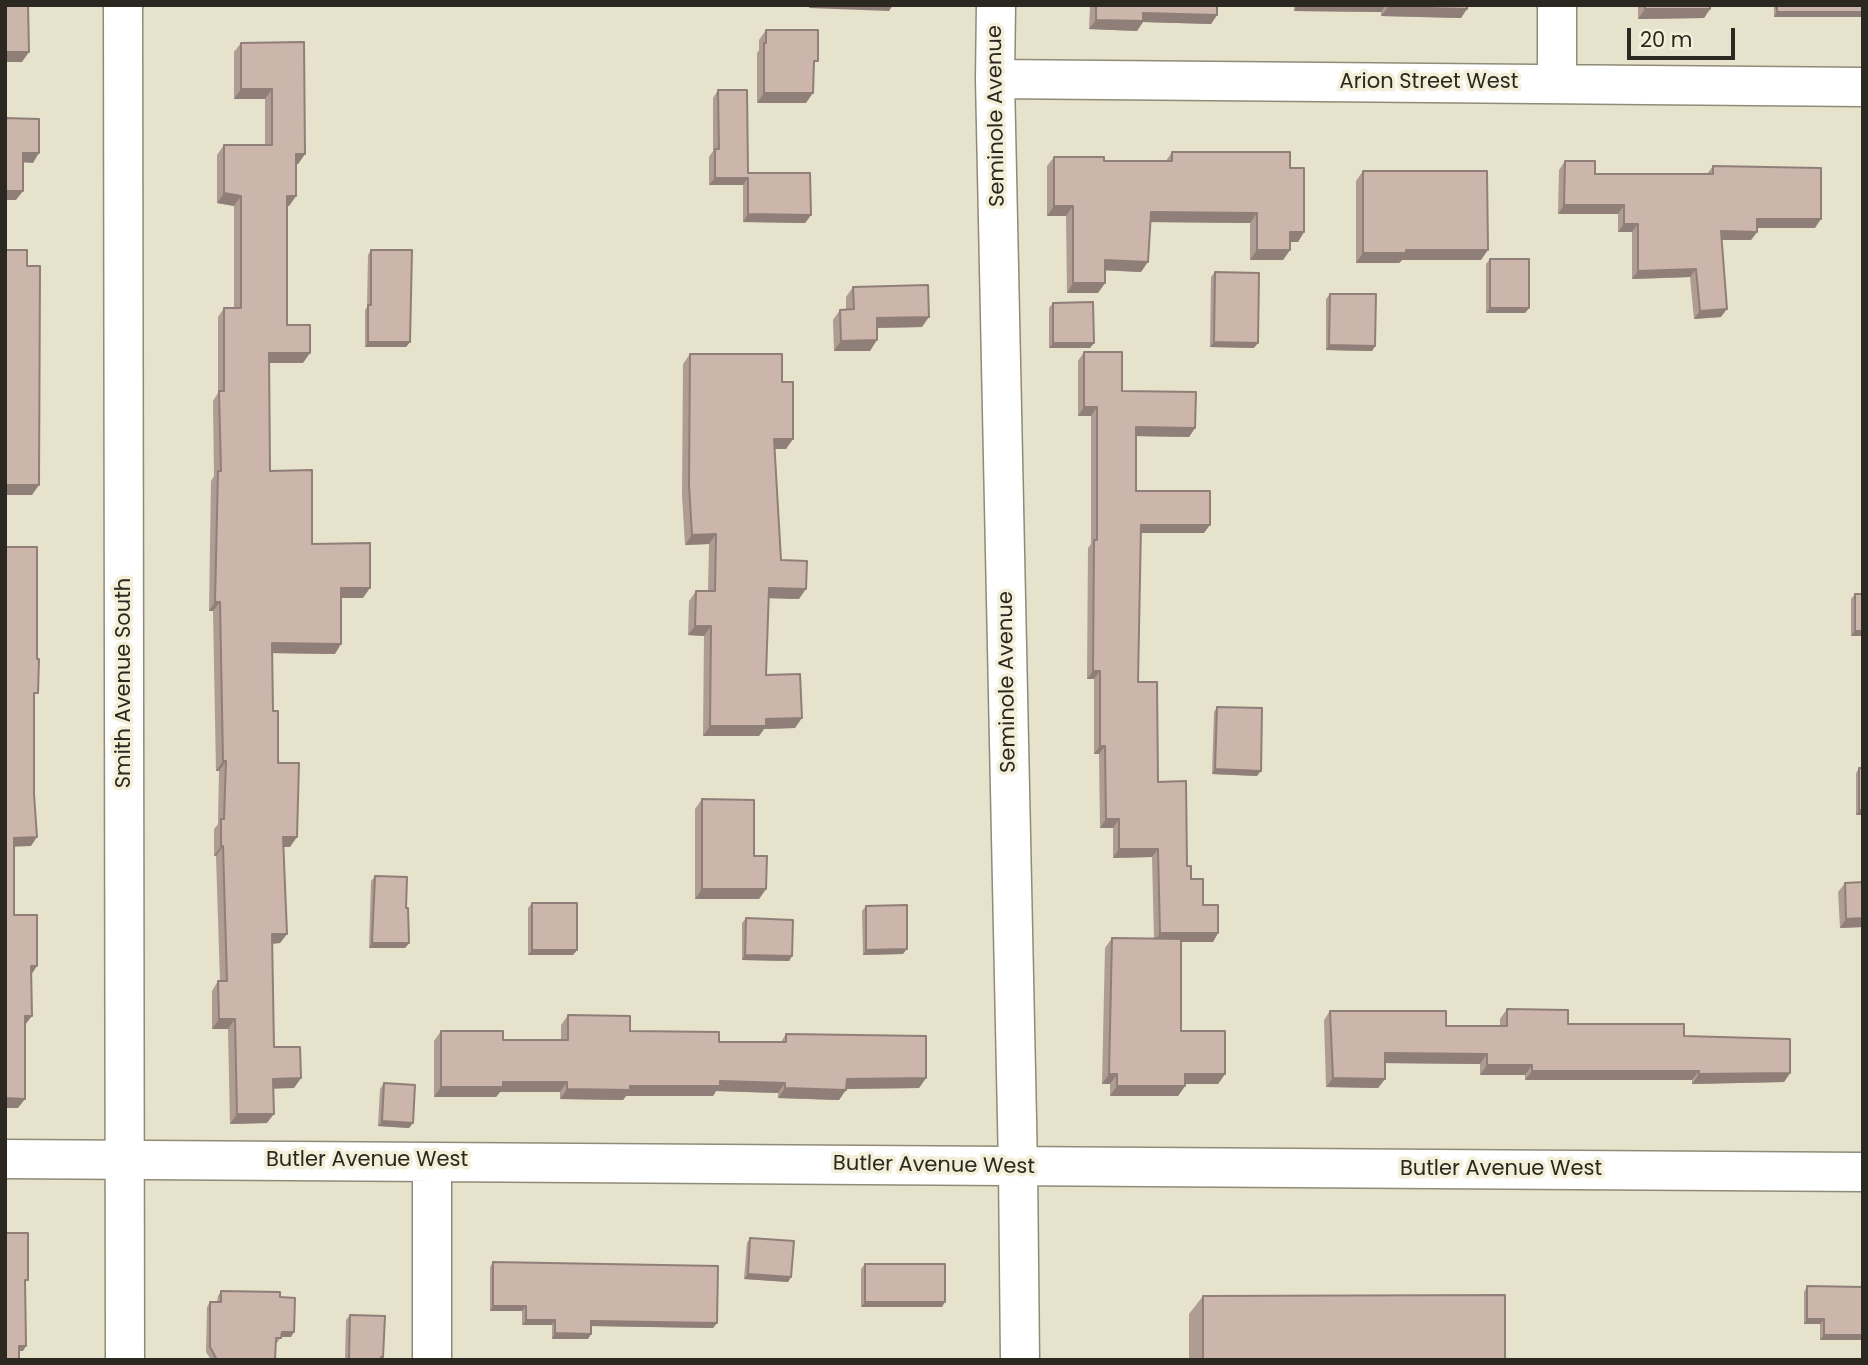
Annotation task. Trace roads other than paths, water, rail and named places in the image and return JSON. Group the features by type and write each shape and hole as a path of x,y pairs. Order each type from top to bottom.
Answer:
{"street":[{"name":"Smith Avenue South","path":"123,5 125,1360"},
{"name":"Seminole Avenue","path":"996,5 995,79 1020,1360"},
{"path":"1557,5 1557,84"},
{"name":"Arion Street West","path":"995,79 1863,87"},
{"name":"Butler Avenue West","path":"5,1159 1863,1172"},
{"path":"432,1162 432,1360"}]}
